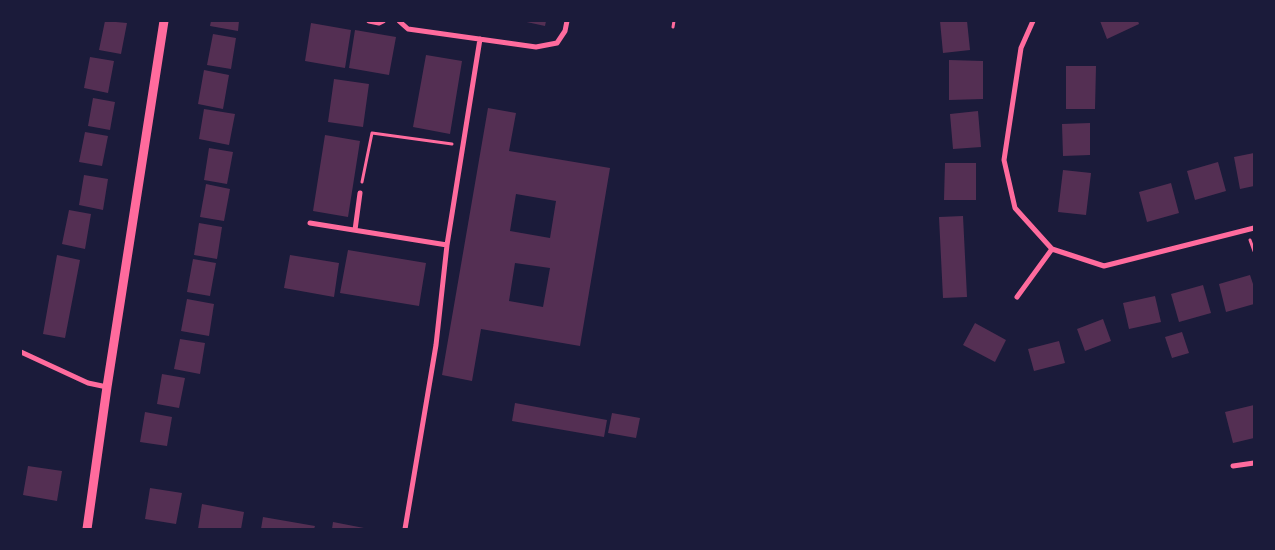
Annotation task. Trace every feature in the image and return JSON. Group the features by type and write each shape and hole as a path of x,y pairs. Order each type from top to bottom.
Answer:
{"street":[{"path":"87,529 107,387 164,21"},
{"path":"369,21 379,23 382,21"},
{"path":"398,21 408,29 536,47 557,43 565,31 567,21"},
{"path":"1033,21 1021,48 1004,160 1015,208 1052,249 1104,266 1254,228"},
{"path":"405,529 436,345 447,245 480,39"},
{"path":"355,230 360,193"},
{"path":"310,223 447,245"},
{"path":"1017,297 1052,249"},
{"path":"21,352 88,383 107,387"},
{"path":"1233,466 1254,463"}],"path":[{"path":"673,27 674,21"},
{"path":"360,193 372,133 462,145"}],"building":[{"path":"105,21 127,23 121,54 99,50"},
{"path":"211,21 239,21 238,31 210,26"},
{"path":"522,21 546,21 545,26"},
{"path":"940,21 967,21 970,50 943,53"},
{"path":"1100,21 1138,21 1139,24 1107,39"},
{"path":"311,23 351,30 345,68 305,61"},
{"path":"355,30 396,37 389,75 349,68"},
{"path":"213,34 236,38 231,69 207,65"},
{"path":"426,55 462,61 450,134 413,127"},
{"path":"90,57 114,61 108,93 84,88"},
{"path":"949,60 983,61 983,99 949,100"},
{"path":"1066,66 1096,66 1095,109 1066,109"},
{"path":"204,70 229,75 223,109 198,104"},
{"path":"334,79 369,84 363,127 328,122"},
{"path":"93,98 115,102 110,130 88,126"},
{"path":"488,108 516,113 509,151 610,168 580,346 481,329 472,381 442,375","holes":["516,194 556,201 550,238 510,231","515,263 550,268 543,307 509,301"]},
{"path":"204,109 235,114 229,145 199,139"},
{"path":"978,111 981,147 953,149 950,114"},
{"path":"1090,123 1090,155 1063,156 1062,124"},
{"path":"85,132 108,136 102,166 79,162"},
{"path":"325,135 360,141 348,217 313,211"},
{"path":"209,148 233,152 227,184 204,180"},
{"path":"1254,153 1254,186 1240,189 1234,157"},
{"path":"1218,162 1226,191 1195,200 1187,171"},
{"path":"945,163 976,163 976,200 944,200"},
{"path":"1063,170 1091,173 1086,215 1058,212"},
{"path":"84,175 108,179 103,210 79,205"},
{"path":"1171,183 1179,213 1147,222 1139,192"},
{"path":"206,184 230,189 224,221 200,217"},
{"path":"69,210 91,214 85,249 62,244"},
{"path":"963,216 967,297 943,298 939,217"},
{"path":"199,223 222,227 217,259 194,255"},
{"path":"348,250 426,263 419,306 340,293"},
{"path":"57,255 80,260 65,338 43,334"},
{"path":"290,255 339,263 334,297 284,288"},
{"path":"193,259 216,263 210,296 187,292"},
{"path":"1250,275 1254,287 1254,304 1226,312 1219,284"},
{"path":"1203,285 1211,313 1179,322 1171,294"},
{"path":"1155,296 1161,322 1129,329 1123,303"},
{"path":"187,299 214,304 209,336 181,331"},
{"path":"1103,319 1111,341 1085,351 1077,329"},
{"path":"975,323 1006,340 995,362 963,345"},
{"path":"1182,332 1189,353 1172,358 1165,337"},
{"path":"180,339 205,343 200,374 174,369"},
{"path":"1059,341 1065,363 1034,371 1028,349"},
{"path":"162,374 185,378 179,408 157,404"},
{"path":"515,403 607,420 604,437 512,421"},
{"path":"1254,405 1254,438 1233,443 1225,412"},
{"path":"145,412 172,417 167,446 140,442"},
{"path":"612,413 640,418 636,438 608,433"},
{"path":"28,466 62,471 57,501 23,495"},
{"path":"150,488 182,493 176,524 145,519"},
{"path":"202,504 244,512 241,529 198,529"},
{"path":"263,517 315,526 314,529 261,529"},
{"path":"333,522 364,528 364,529 332,529"}]}
